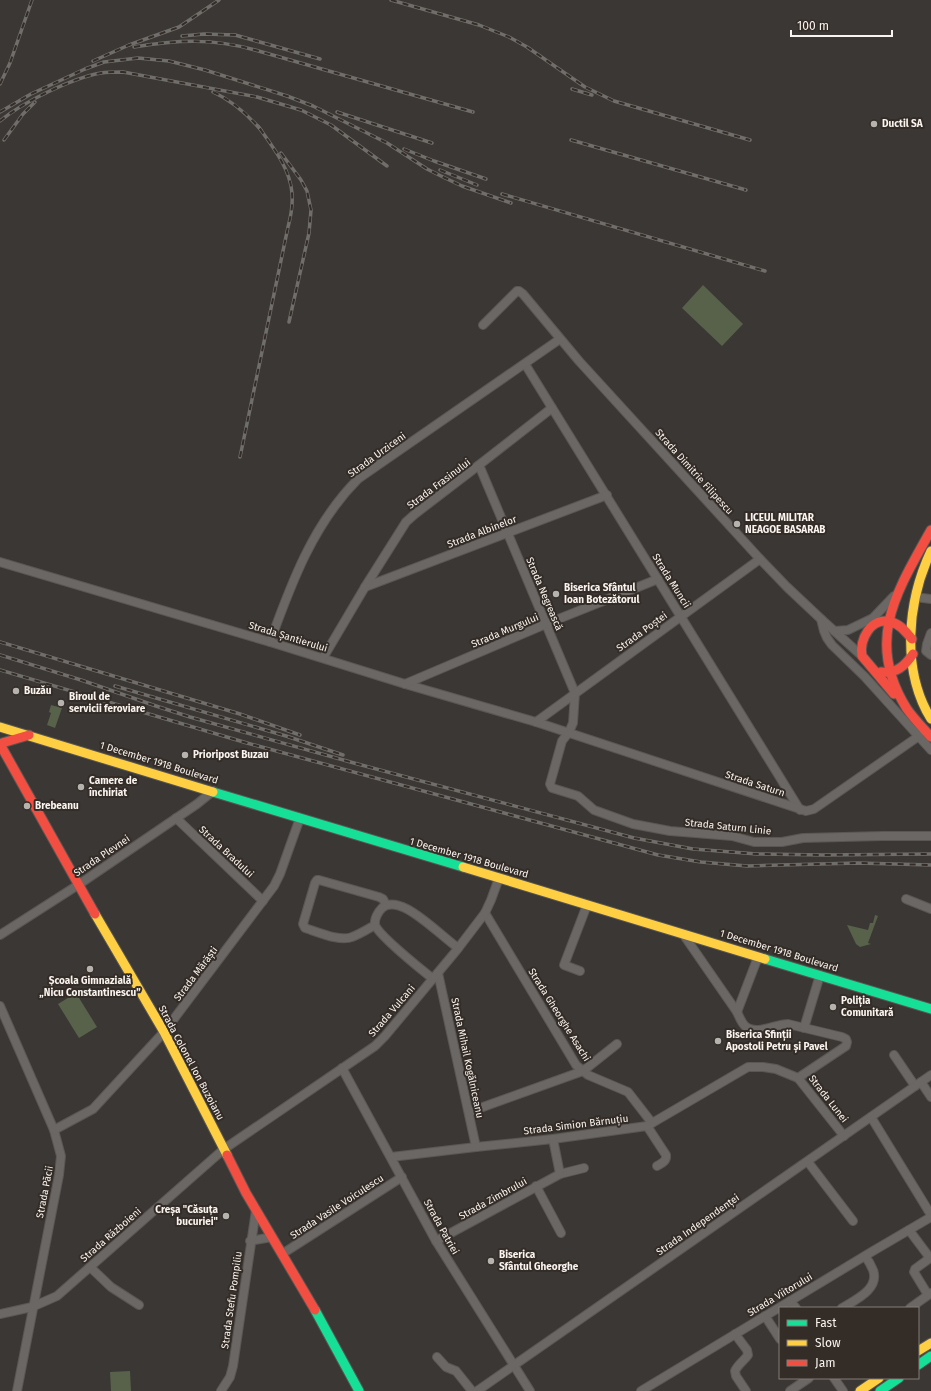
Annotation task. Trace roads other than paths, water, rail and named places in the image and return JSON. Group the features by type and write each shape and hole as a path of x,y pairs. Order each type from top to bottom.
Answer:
{"main road":[{"path":"908,710 889,673 885,640 888,621 898,591 931,530"},
{"path":"931,551 914,597 912,640 914,673 917,689 923,705 931,719"},
{"path":"912,640 902,627 896,624 888,621 876,624 868,630 863,637 861,644 862,656 931,737"},
{"path":"873,669 882,673 889,673 902,668 913,654"},
{"name":"1 December 1918 Boulevard","path":"0,727 820,975 931,1010"},
{"name":"Strada Colonel Ion Buzoianu","path":"0,732 1,746 78,885 164,1032 256,1210 311,1302 359,1391"},
{"path":"1,746 30,735"},
{"path":"919,1351 931,1343"},
{"path":"919,1364 931,1356"},
{"path":"860,1391 878,1379"},
{"path":"880,1391 898,1379"}],"street":[{"name":"Strada Dimitrie Filipescu","path":"483,325 517,291 523,294 560,339 760,559 821,619 824,631 832,645 864,677 931,750"},
{"name":"Strada Urziceni","path":"270,642 291,584 304,557 332,510 351,486 364,475 560,339"},
{"name":"Strada Muncii","path":"525,364 682,616 800,810"},
{"name":"Strada Frasinului","path":"323,658 406,522 552,408"},
{"name":"Strada Negrească","path":"480,465 507,533 575,693 574,720 569,732 562,741 550,784 552,788 578,796"},
{"name":"Strada Albinelor","path":"365,587 606,495"},
{"name":"Strada Poștei","path":"536,722 760,559"},
{"name":"Strada Șantierului","path":"0,562 569,732"},
{"name":"Strada Murgului","path":"405,684 546,624 658,579"},
{"path":"835,631 848,630 877,615 898,591"},
{"path":"914,597 931,599"},
{"path":"821,619 862,656"},
{"path":"856,626 876,624"},
{"path":"931,633 926,651 931,654"},
{"name":"Strada Saturn","path":"569,732 800,810"},
{"path":"800,810 806,811 814,809 919,736"},
{"name":"Strada Plevnei","path":"0,935 78,885 197,804 213,791"},
{"name":"Strada Saturn Linie","path":"578,796 594,810 633,824 670,831 732,836 754,842 782,842 803,838 931,836"},
{"name":"Strada Bradului","path":"176,818 263,901"},
{"name":"Strada Mărăști","path":"54,1130 93,1109 164,1032 274,886 280,874 300,818"},
{"name":"Strada Vulcani","path":"224,1149 375,1046 435,976 485,913 499,878"},
{"path":"375,925 352,938 345,939 336,938 305,928 303,924 315,883 319,880 379,897 384,900 386,905"},
{"path":"906,899 931,909"},
{"path":"435,976 391,943 379,931 375,925 377,914 386,905 397,905 416,914 458,948"},
{"path":"580,971 564,965 588,905"},
{"name":"Strada Gheorghe Asachi","path":"485,913 576,1065 583,1072 628,1092 649,1124 666,1155 663,1163 657,1166"},
{"path":"683,934 737,1012 744,1025 747,1027 760,1030 780,1024 788,1024 846,1039 846,1046 798,1078"},
{"path":"737,1012 758,957"},
{"path":"804,1028 820,975"},
{"name":"Strada Mihail Kogălniceanu","path":"435,976 469,1112 476,1147"},
{"name":"Strada Păcii","path":"0,1006 54,1130 61,1156 61,1164 32,1307 17,1391"},
{"path":"469,1112 583,1072 617,1044"},
{"path":"894,1055 931,1097"},
{"name":"Strada Lunei","path":"748,1067 770,1068 798,1078 844,1136"},
{"name":"Strada Simion Bărnuțiu","path":"391,1157 553,1139 649,1124 748,1067"},
{"name":"Strada Patriei","path":"342,1068 436,1242 530,1391"},
{"name":"Strada Independenței","path":"477,1391 931,1075"},
{"path":"871,1117 931,1216"},
{"path":"553,1139 560,1174"},
{"name":"Strada Războieni","path":"0,1314 32,1307 57,1296 224,1149"},
{"path":"808,1162 853,1221"},
{"name":"Strada Zimbrului","path":"436,1242 560,1174 584,1168"},
{"name":"Strada Vasile Voiculescu","path":"282,1254 402,1177"},
{"path":"536,1186 561,1232"},
{"name":"Strada Stefu Pompiliu","path":"222,1391 230,1377 233,1366 250,1241 256,1210"},
{"name":"Strada Viitorului","path":"780,1307 931,1216"},
{"path":"909,1230 930,1257 915,1269 914,1272 930,1294 911,1307"},
{"path":"250,1241 272,1237"},
{"path":"846,1307 872,1286 874,1278 873,1270 865,1256"},
{"path":"90,1267 111,1287 139,1305"},
{"path":"790,1301 795,1307"},
{"name":"Strada Viitorului","path":"641,1391 654,1388 735,1334 779,1307"},
{"path":"764,1316 779,1338"},
{"path":"735,1334 747,1350 748,1355 745,1360 737,1366 735,1371 736,1376 746,1391"},
{"path":"437,1357 446,1367 456,1371 472,1391"},
{"path":"790,1391 807,1379"},
{"path":"835,1379 843,1391"}],"railway":[{"path":"0,84 10,63 32,0"},
{"path":"93,61 129,45 179,27 219,0"},
{"path":"391,0 479,25 509,37 527,47 585,87 614,101 750,140"},
{"path":"182,36 204,34 235,35 320,59"},
{"path":"134,47 194,41 224,43 255,50 473,112"},
{"path":"0,112 31,94 85,69 104,62 138,58 169,61 205,70 287,96 313,106 387,143 427,169 443,177 462,186 511,203"},
{"path":"0,121 21,106 62,85 101,73 123,72 257,97 301,110 331,125 387,166"},
{"path":"572,89 592,95"},
{"path":"213,92 227,99 239,108 261,130"},
{"path":"4,140 23,114 35,102"},
{"path":"337,112 432,143"},
{"path":"240,457 292,210 291,184 288,175 280,158 258,126"},
{"path":"571,140 746,190"},
{"path":"404,149 486,179"},
{"path":"281,153 301,180 307,191 311,210 309,233 289,322"},
{"path":"440,170 477,185"},
{"path":"502,194 765,271"},
{"path":"0,642 240,714 300,735"},
{"path":"0,655 81,680 190,717 354,763 634,838 693,849 757,854 931,854"},
{"path":"0,670 247,743 658,855 701,862 747,866 858,863 931,865"},
{"path":"115,686 286,736 343,755"}],"place":[{"name":"Ductil SA","path":"874,124"},
{"name":"LICEUL MILITAR NEAGOE BASARAB","path":"737,524"},
{"name":"Biserica Sfântul Ioan Botezătorul","path":"556,594"},
{"name":"Buzău","path":"16,691"},
{"name":"Biroul de servicii feroviare","path":"61,703"},
{"name":"Prioripost Buzau","path":"185,755"},
{"name":"Camere de închiriat","path":"81,787"},
{"name":"Brebeanu","path":"27,806"},
{"name":"Școala Gimnazială „Nicu Constantinescu”","path":"90,969"},
{"name":"Poliția Comunitară","path":"833,1007"},
{"name":"Biserica Sfinții Apostoli Petru și Pavel","path":"718,1041"},
{"name":"Creșa \"Căsuța bucuriei\"","path":"226,1216"},
{"name":"Biserica Sfântul Gheorghe","path":"491,1261"}]}
